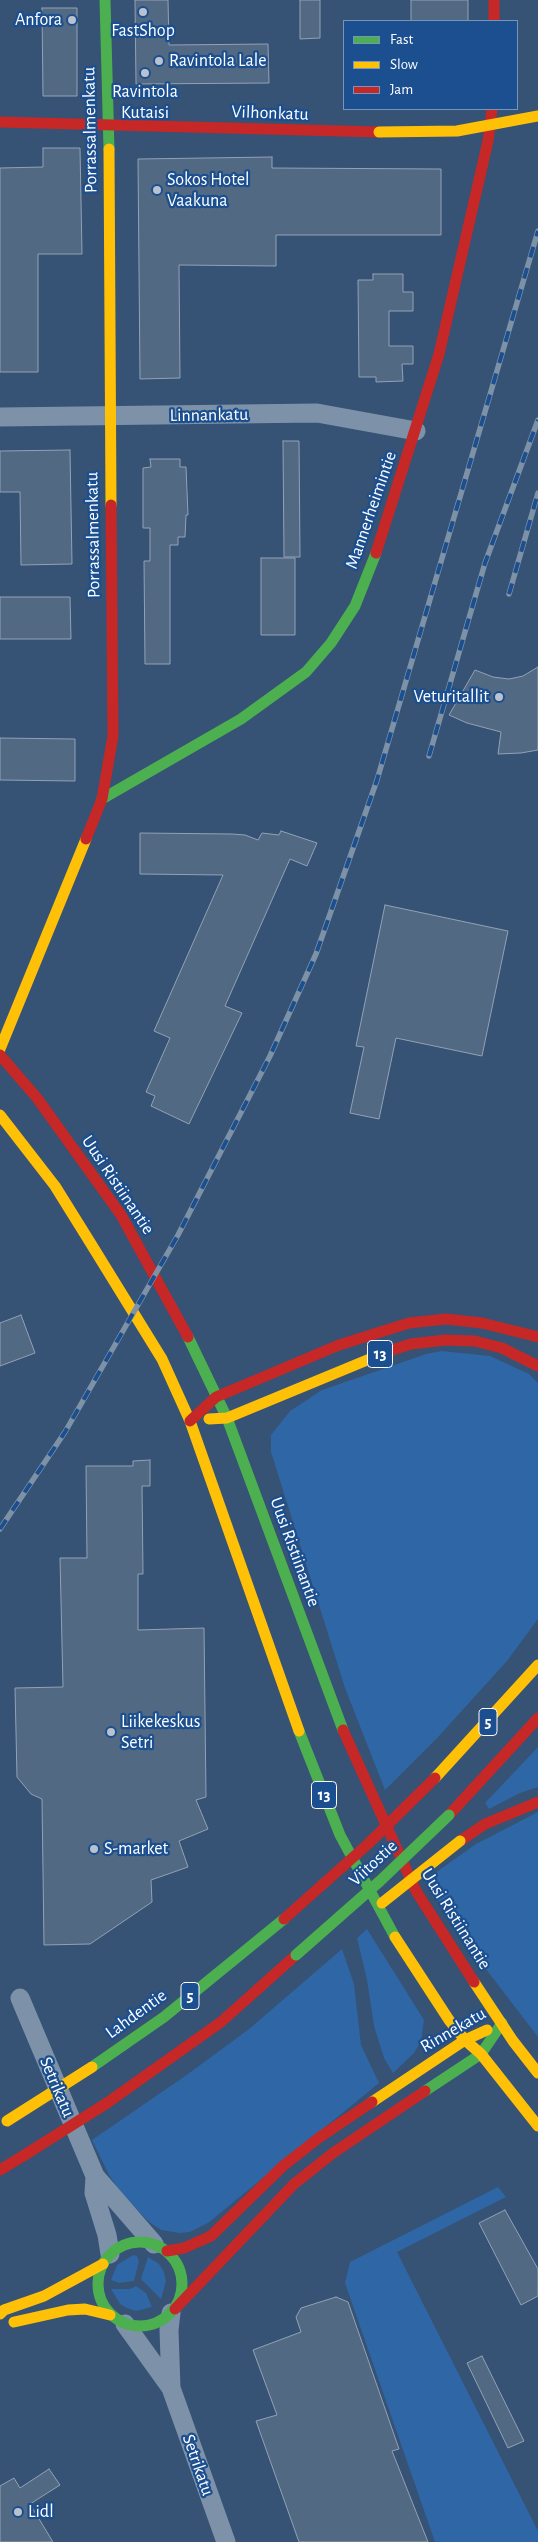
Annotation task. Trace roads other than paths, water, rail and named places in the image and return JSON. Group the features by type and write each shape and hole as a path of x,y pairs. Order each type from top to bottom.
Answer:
{"main road":[{"name":"Porrassalmenkatu","path":"0,1049 102,799 113,724 108,125 105,0"},
{"path":"494,0 494,20"},
{"name":"Mannerheimintie","path":"102,799 241,719 273,698 306,672 331,643 355,606 374,561 416,431 446,326 488,141 492,110"},
{"name":"Vilhonkatu","path":"0,122 316,132 380,132 457,130 538,116"},
{"name":"Uusi Ristiinantie","path":"0,1055 37,1098 121,1215 201,1361 227,1418 341,1725 394,1846 416,1891 445,1939 538,2073"},
{"path":"0,1115 55,1186 88,1239 162,1359 190,1421"},
{"path":"190,1421 216,1397 339,1345 409,1323 446,1319 482,1322 538,1338"},
{"name":"13","path":"227,1418 376,1355 411,1344 445,1340 476,1341 502,1348 538,1366"},
{"path":"190,1421 227,1418"},
{"name":"13","path":"190,1421 303,1743 340,1834 387,1926 465,2040 481,2054 538,2126"},
{"name":"Viitostie","path":"284,1919 368,1844 435,1778 538,1665"},
{"name":"Viitostie","path":"221,2022 380,1881 449,1814 538,1718"},
{"path":"367,1916 410,1879 460,1841 486,1824 538,1802"},
{"name":"Lahdentie","path":"4,2123 92,2067 164,2016 284,1919"},
{"path":"221,2022 278,1988"},
{"name":"5","path":"0,2170 107,2103 221,2022"},
{"name":"Rinnekatu","path":"160,2248 184,2248 211,2236 283,2166 320,2137 465,2040 502,2023"},
{"name":"Rinnekatu","path":"173,2311 294,2184 333,2153 481,2054 502,2023"},
{"path":"0,2314 4,2310 44,2296 88,2274 120,2247 131,2243 160,2248 177,2263 183,2278 183,2289 173,2311 164,2320 145,2327 86,2309 68,2310 0,2324"},
{"path":"107,2259 98,2285 101,2301 118,2319"}],"street":[{"name":"Linnankatu","path":"0,417 317,413 416,431"},
{"name":"Setrikatu","path":"20,1998 95,2176 160,2248"},
{"name":"Setrikatu","path":"95,2176 94,2193 107,2235 107,2259"},
{"name":"Setrikatu","path":"173,2311 169,2330 171,2388 226,2542"},
{"name":"Setrikatu","path":"118,2319 171,2388"}],"railway":[{"path":"0,1529 65,1432 178,1235 270,1056 316,954 377,780 538,231"},
{"path":"429,756 485,563 538,420"},
{"path":"509,594 538,493"}],"place":[{"name":"FastShop","path":"143,12"},
{"name":"Anfora","path":"72,20"},
{"name":"Ravintola Lale","path":"159,61"},
{"name":"Ravintola Kutaisi","path":"145,73"},
{"name":"Sokos Hotel Vaakuna","path":"157,190"},
{"name":"Veturitallit","path":"499,697"},
{"name":"Liikekeskus Setri","path":"111,1732"},
{"name":"S-market","path":"94,1849"},
{"name":"Lidl","path":"18,2512"}]}
